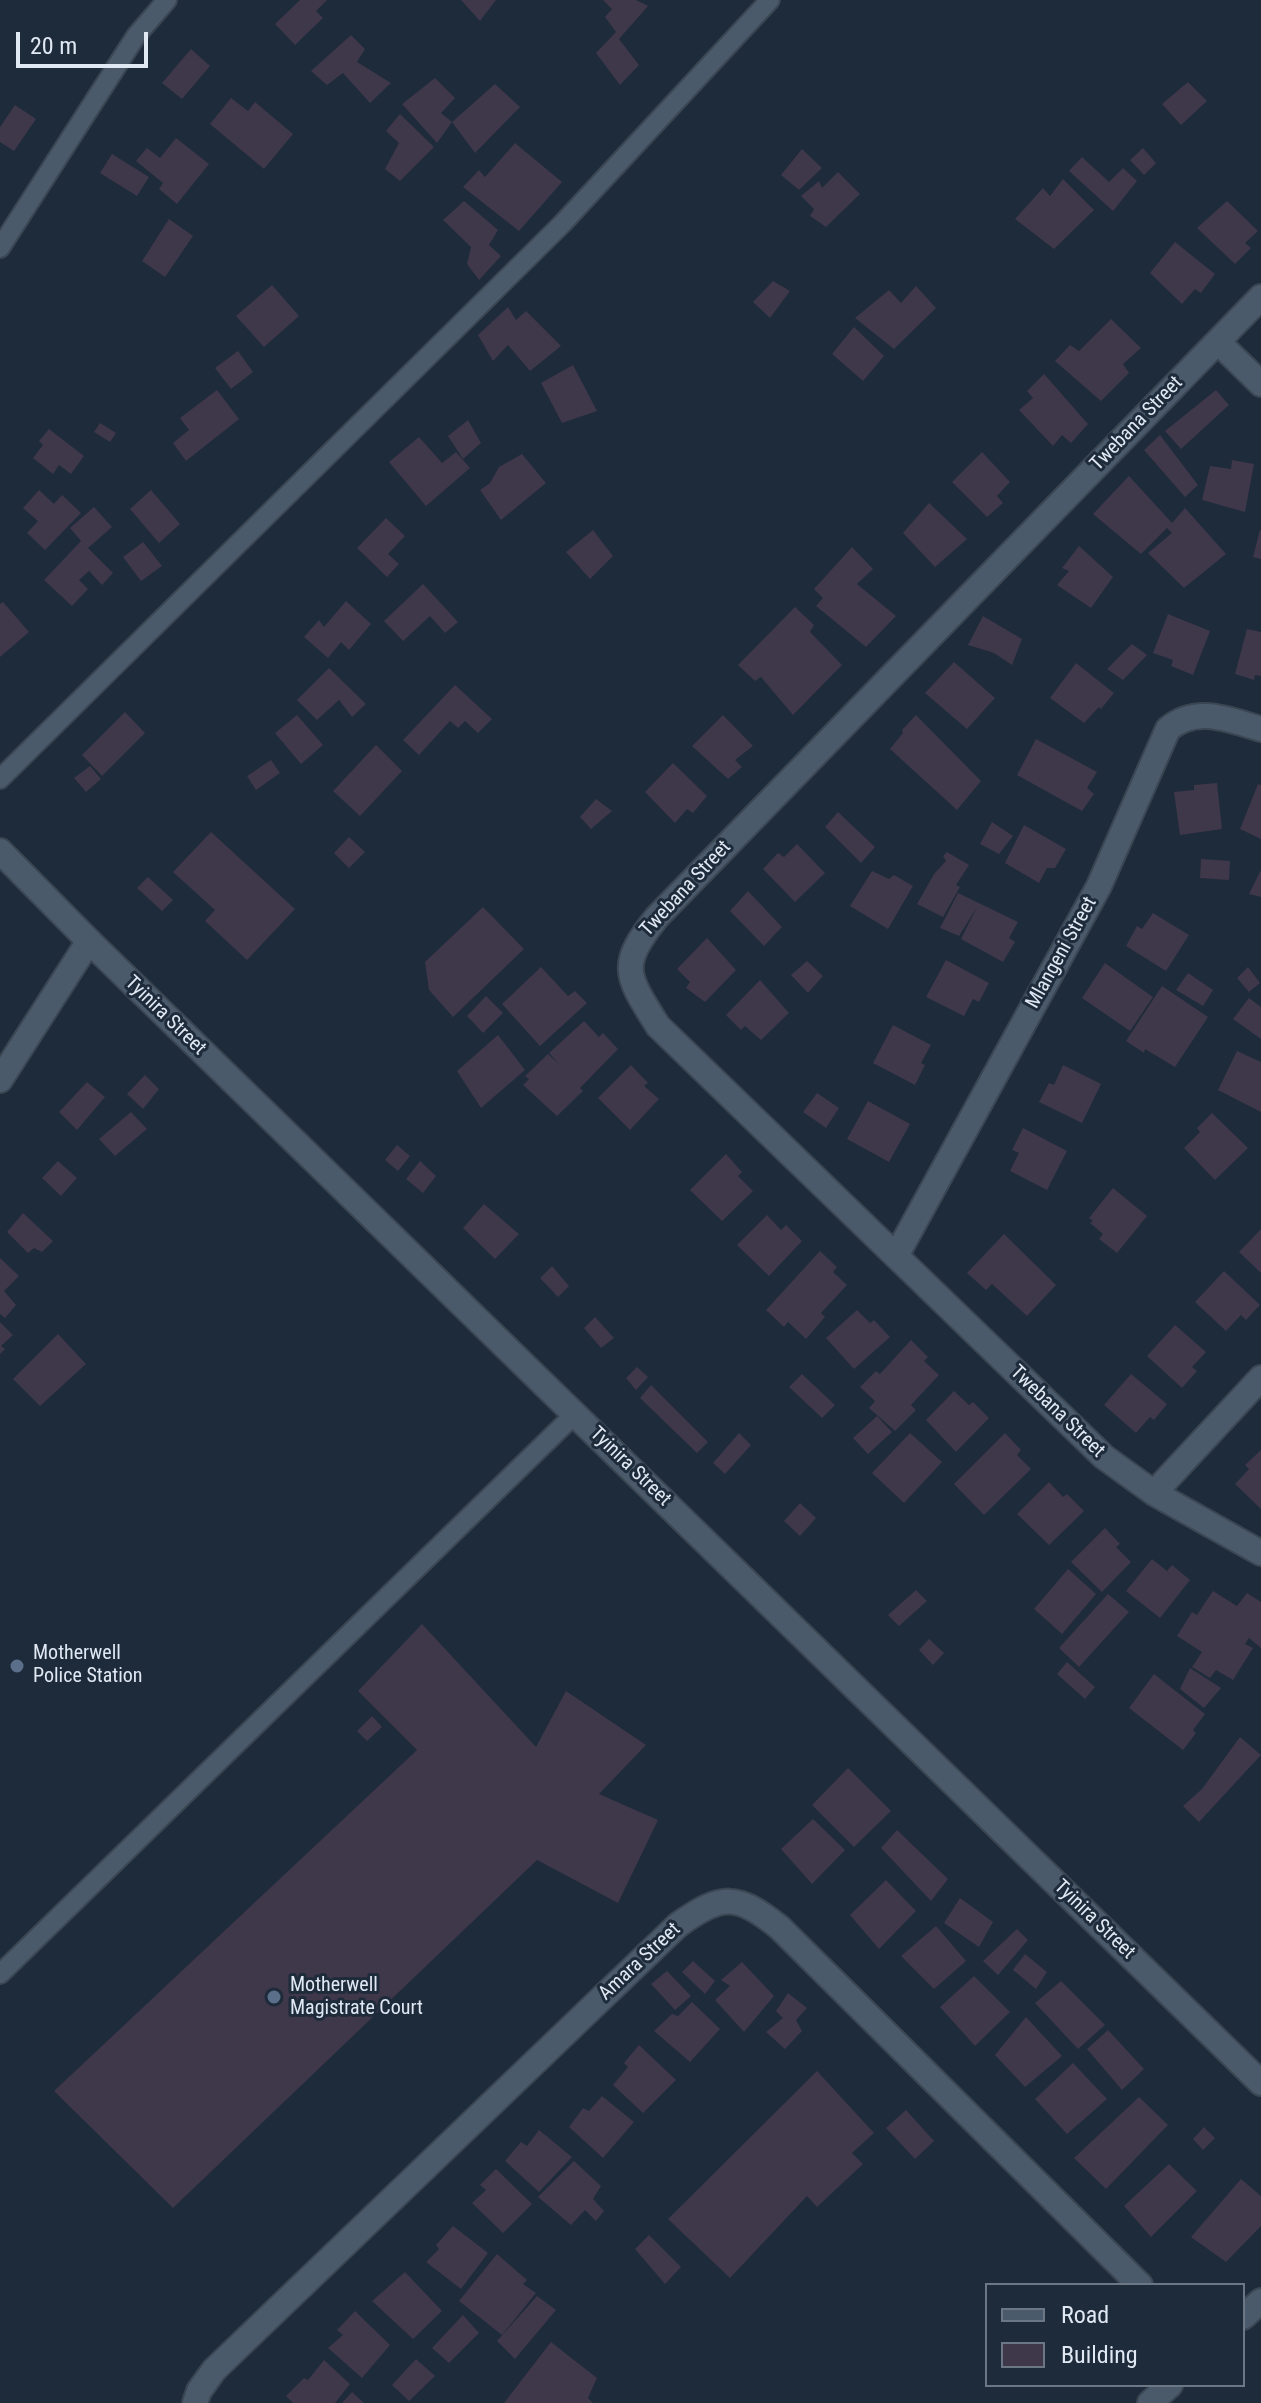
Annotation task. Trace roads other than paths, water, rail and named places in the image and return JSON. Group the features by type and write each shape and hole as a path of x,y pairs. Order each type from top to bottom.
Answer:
{"street":[{"name":"Twebana Street","path":"1261,297 668,906 634,945 629,967 638,995 658,1026 1104,1457 1154,1493 1261,1553"},
{"path":"1218,342 1261,384"},
{"name":"Mlangeni Street","path":"896,1256 1099,886 1168,729 1178,721 1193,716 1214,716 1261,729"},
{"name":"Tyinira Street","path":"0,851 1261,2083"},
{"path":"0,1080 8,1056 89,941"},
{"path":"1154,1493 1261,1378"},
{"name":"Amara Street","path":"195,2403 199,2391 214,2370 666,1935 698,1910 718,1903 736,1901 753,1907 779,1927 1138,2283"},
{"path":"1245,2315 1261,2301"},
{"path":"1150,2403 1168,2387"}],"lane":[{"path":"0,248 136,36 167,0"},
{"path":"0,779 563,223 770,0"},
{"path":"0,1974 576,1413"}],"place":[{"name":"Motherwell Police Station","path":"17,1666"},
{"name":"Motherwell Magistrate Court","path":"274,1997"}]}
